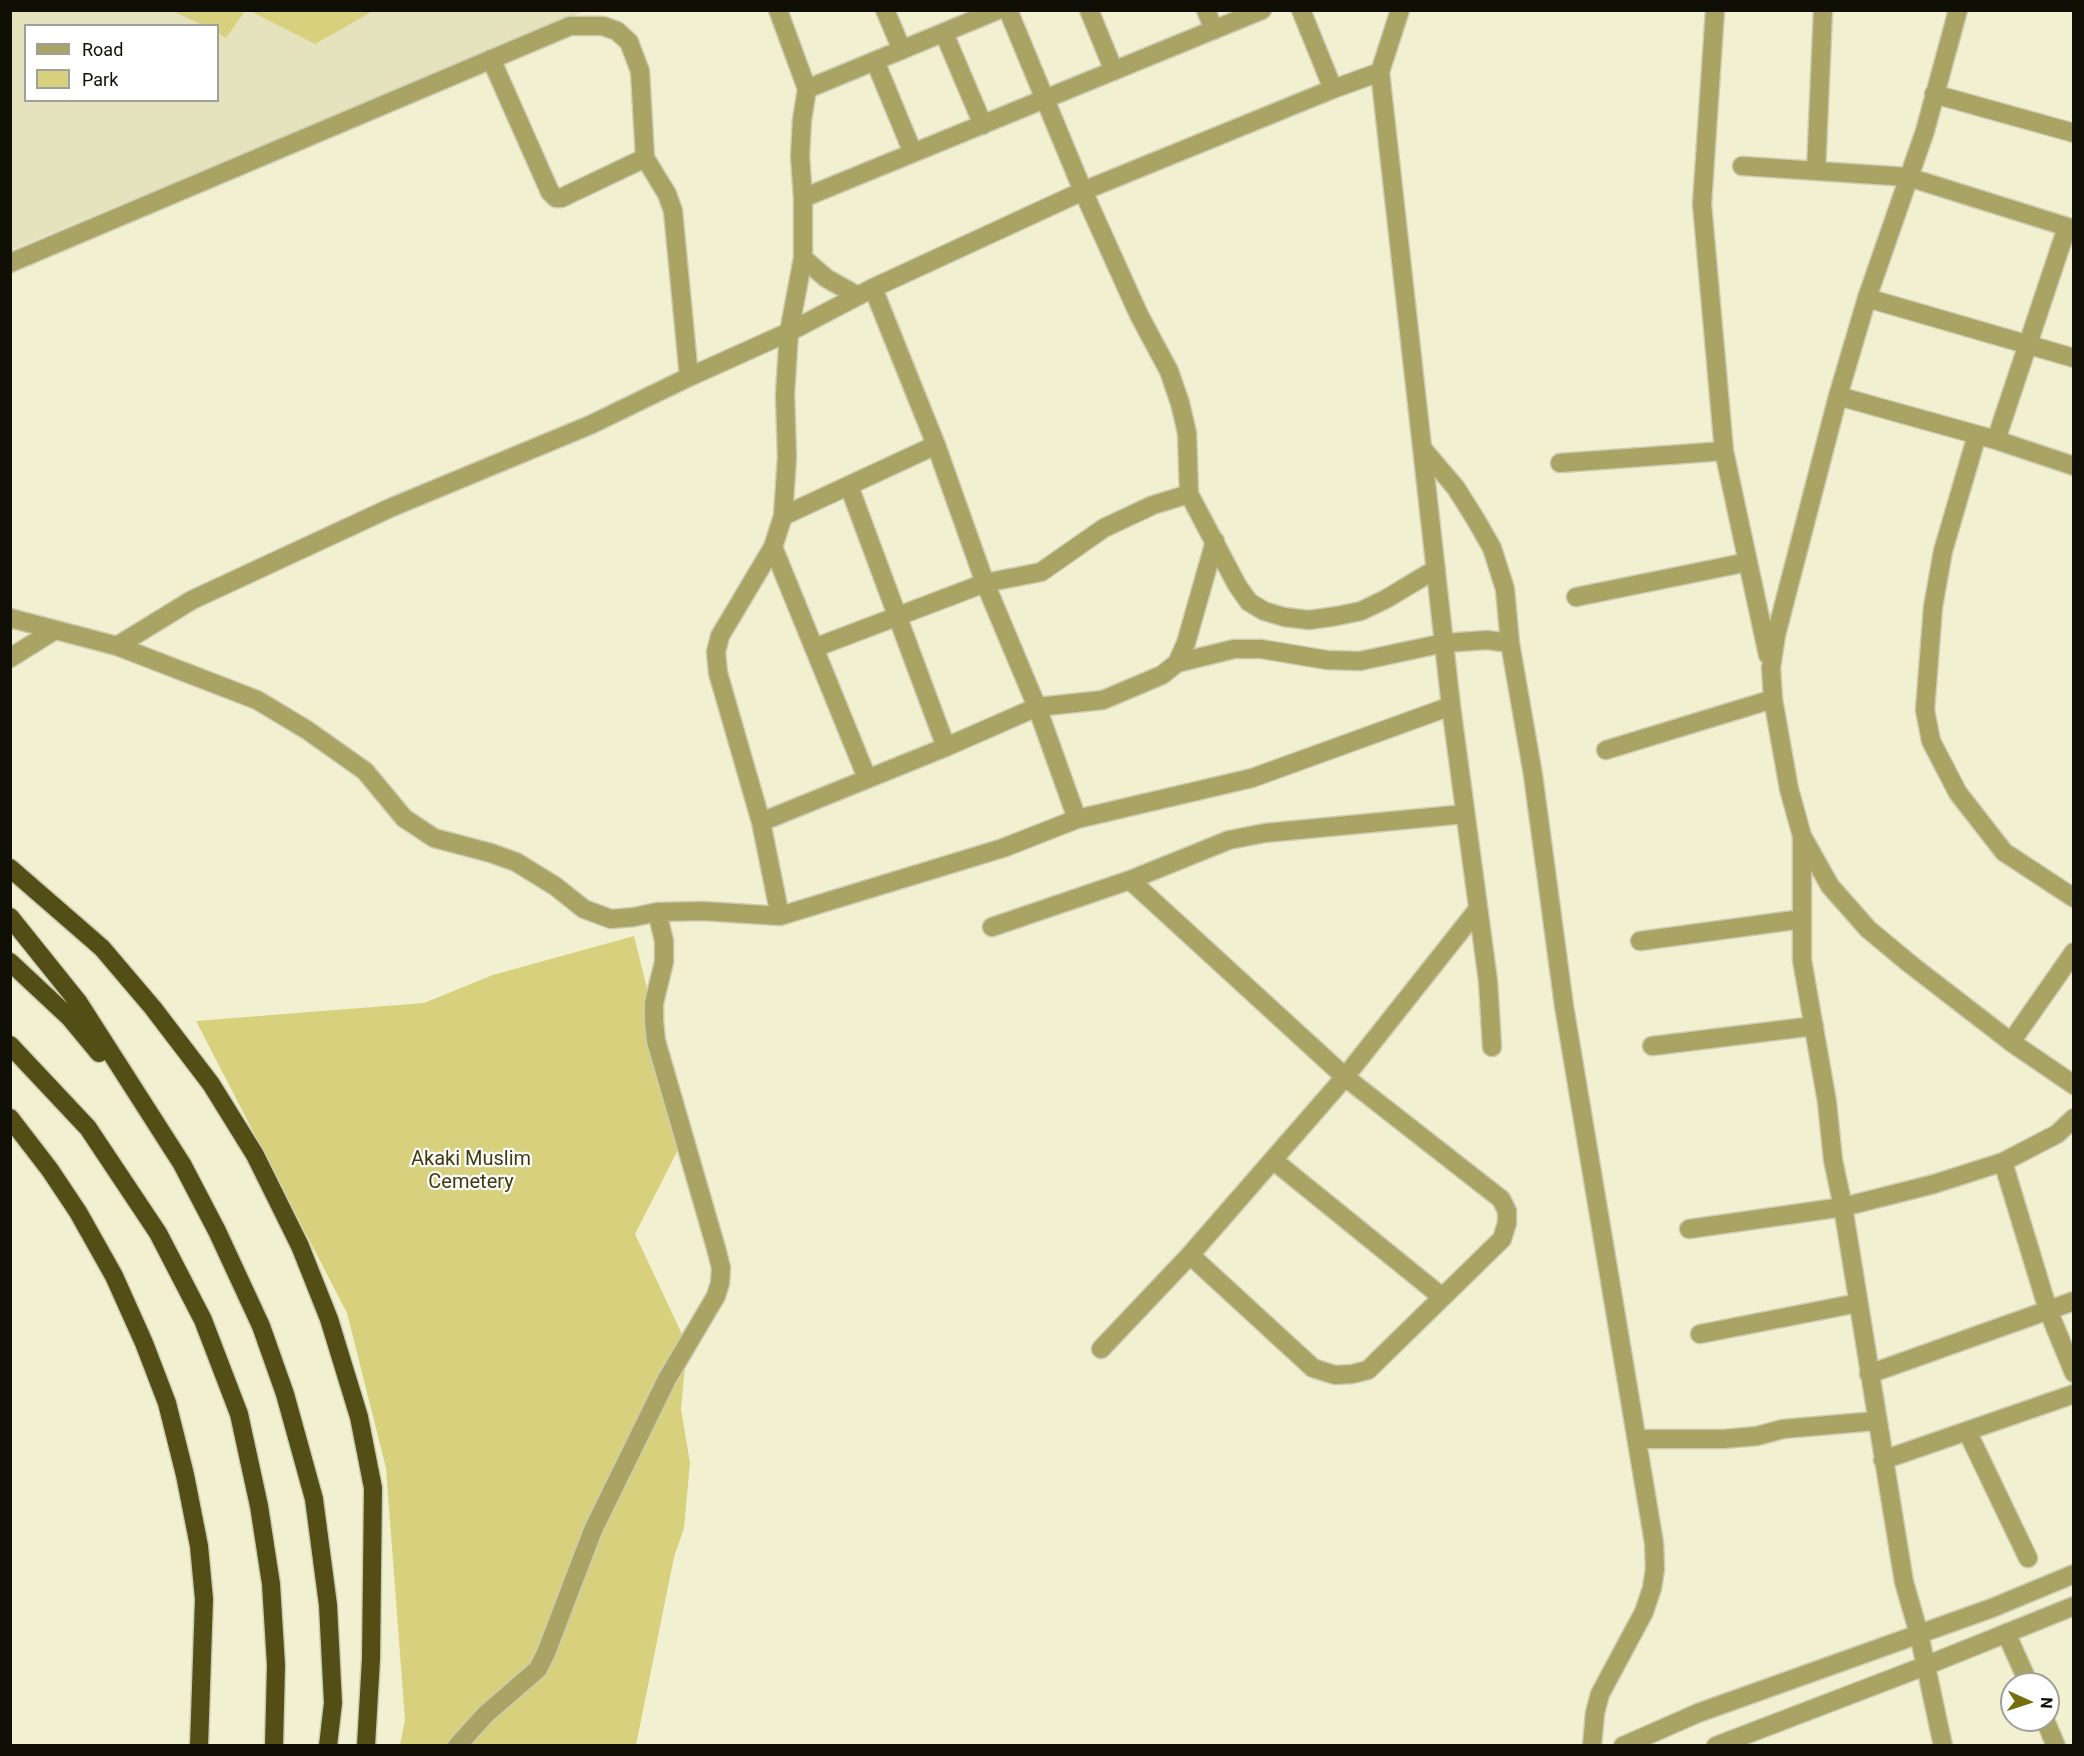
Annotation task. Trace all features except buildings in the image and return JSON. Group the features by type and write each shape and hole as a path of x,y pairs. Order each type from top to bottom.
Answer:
{"highway":[{"path":"10,868 102,948 153,1008 211,1083 255,1155 304,1256 329,1319 359,1417 373,1488 371,1659 366,1746"},
{"path":"10,917 79,1003 182,1164 217,1231 261,1326 285,1394 314,1499 328,1605 333,1702 328,1746"},
{"path":"10,962 70,1018 152,1117"},
{"path":"10,1046 88,1128 158,1233 203,1320 239,1414 259,1506 271,1584 276,1665 274,1746"},
{"path":"10,1118 67,1195 114,1276 144,1342 166,1403 185,1475 199,1546 204,1599 199,1746"}],"street":[{"path":"778,10 807,89 800,156 803,258 789,332 785,394 787,457 783,516 773,547 720,636 716,652 718,673 761,822 780,916"},
{"path":"885,10 902,50"},
{"path":"807,89 998,10"},
{"path":"1008,10 1083,191 1139,315 1173,382 1187,433 1190,494 1237,585 1249,602 1264,611 1284,617 1309,620 1361,611 1436,569"},
{"path":"1089,10 1114,71"},
{"path":"1206,10 1214,30"},
{"path":"803,198 1262,10"},
{"path":"1301,10 1333,89"},
{"path":"1400,10 1380,72 1451,706 1488,981 1492,1047"},
{"path":"1715,10 1702,204 1724,451 1771,668 1773,699 1789,789 1802,836 1830,886 1868,929 2011,1042 2073,1085"},
{"path":"1816,171 1823,10"},
{"path":"1771,668 1785,595 1838,396 1867,298 1925,131 1958,10"},
{"path":"10,263 570,26 603,26 617,31 629,42 640,71 645,158 667,194 673,211 689,377"},
{"path":"944,33 983,125"},
{"path":"491,59 550,192 556,198 561,198 645,158"},
{"path":"875,61 913,153"},
{"path":"117,646 192,600 390,508 590,426 689,377 789,332 865,292 1083,191 1380,72"},
{"path":"1934,94 2073,133"},
{"path":"1742,166 1908,177 2070,228 1996,440"},
{"path":"803,258 826,278 865,292 936,445 985,583 1037,707 1077,819"},
{"path":"1867,298 2073,358"},
{"path":"1838,396 1996,440 2073,466"},
{"path":"1977,435 1943,550 1933,607 1925,710 1931,741 1958,793 2004,852 2073,898"},
{"path":"783,516 936,445"},
{"path":"1422,448 1455,488 1476,520 1492,548 1505,589 1510,643 1533,775 1564,1006 1654,1543 1655,1569 1644,1612 1600,1694 1595,1713 1592,1746"},
{"path":"1560,463 1724,451"},
{"path":"849,486 946,747"},
{"path":"814,648 985,583 1041,572 1104,528 1153,505 1190,494"},
{"path":"1177,663 1186,643 1215,541"},
{"path":"773,547 867,778"},
{"path":"1576,597 1748,562"},
{"path":"10,618 117,646 257,700 307,730 365,771 404,818 434,838 516,862 555,886 584,909 611,919 657,912 703,911 780,916 1003,848 1077,819 1252,778 1451,706"},
{"path":"10,658 55,630"},
{"path":"761,822 946,747 1037,707 1103,700 1162,675 1177,663 1234,649 1261,649 1327,660 1360,661 1444,643 1488,640 1510,643"},
{"path":"1606,750 1773,699"},
{"path":"992,927 1130,880 1229,840 1265,833 1465,814"},
{"path":"1802,836 1802,960 1904,1582 1919,1634 1943,1746"},
{"path":"1130,880 1345,1077 1501,1199 1507,1211 1507,1223 1502,1239 1368,1370 1352,1374 1335,1375 1313,1368 1190,1255"},
{"path":"1101,1349 1190,1255 1345,1077 1478,909"},
{"path":"457,1746 486,1714 538,1669 593,1530 667,1379 716,1296 720,1282 721,1268 716,1248 656,1041 654,1003 664,962 664,941 657,912"},
{"path":"1640,942 1802,919"},
{"path":"2011,1042 2073,952"},
{"path":"1652,1046 1814,1026"},
{"path":"1689,1229 1843,1207 1934,1184 2003,1162 2057,1134 2073,1118"},
{"path":"1273,1160 1442,1297"},
{"path":"2003,1162 2048,1310 2073,1373"},
{"path":"1869,1374 2073,1301"},
{"path":"1700,1334 1858,1303"},
{"path":"1883,1460 2073,1394"},
{"path":"1637,1440 1723,1439 1757,1436 1783,1429 1876,1421"},
{"path":"1967,1431 2028,1558"},
{"path":"1623,1746 1698,1713 1992,1608 2073,1574"},
{"path":"1716,1746 1736,1742 2073,1606"},
{"path":"2006,1633 2024,1672"},
{"path":"2050,1732 2056,1746"}],"shaded area":[{"path":"11,11 585,11 11,250"}],"green space":[{"path":"245,10 226,38 219,34 219,24 200,24 173,11"},
{"path":"250,10 373,11 315,44"},
{"name":"Akaki Muslim Cemetery","path":"634,936 684,1138 635,1234 687,1345 681,1409 690,1463 684,1528 674,1557 636,1745 400,1745 405,1720 386,1468 347,1313 196,1021 424,1003 493,975"}]}
